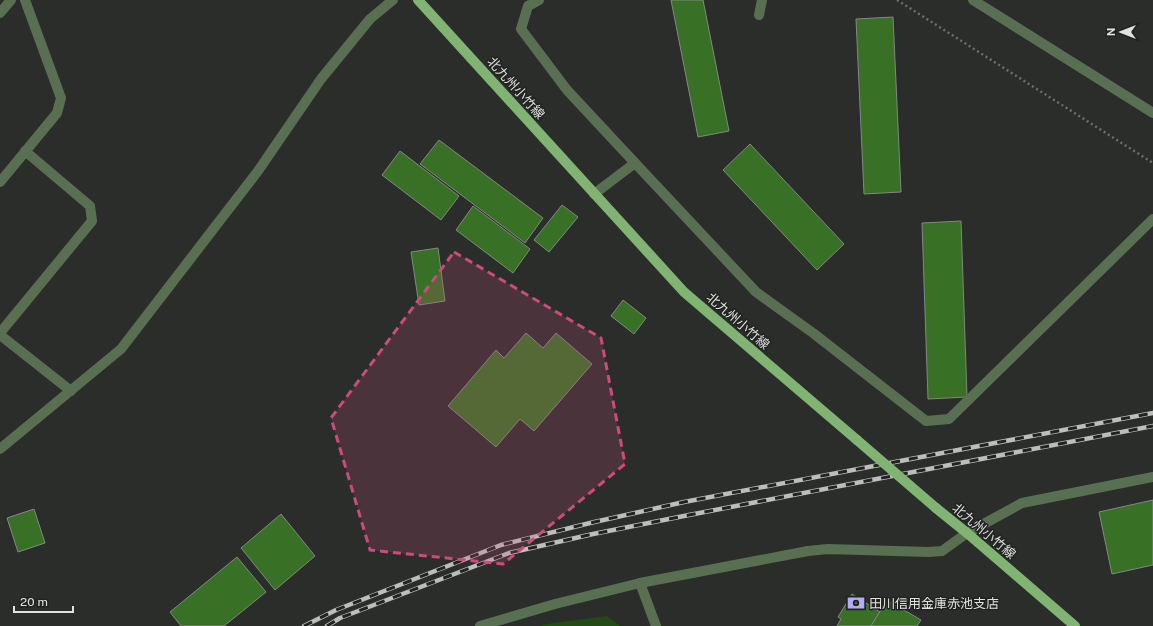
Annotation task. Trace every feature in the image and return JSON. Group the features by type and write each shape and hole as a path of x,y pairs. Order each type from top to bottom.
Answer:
{"main road":[{"name":"北九州小竹線","path":"418,0 684,292 1075,626"}],"street":[{"path":"0,12 11,0"},
{"path":"0,182 57,113 61,98 25,0"},
{"path":"0,449 121,349 258,171 321,79 370,19 393,0"},
{"path":"539,0 528,6 521,29 567,90 756,292 813,333 926,421 950,418 1153,219"},
{"path":"759,15 762,0"},
{"path":"973,0 1153,113"},
{"path":"25,152 90,206 92,221 0,334 71,391"},
{"path":"594,194 635,163"},
{"path":"480,626 555,604 640,583 815,551 828,549 942,551 967,533 1022,503 1153,477"},
{"path":"640,583 656,626"}],"path":[{"path":"897,0 1153,163"}],"highlighted area":[{"path":"454,252 601,338 625,464 503,564 370,550 331,418"}],"green space":[{"path":"607,616 620,626 540,626 547,624"}],"building":[{"path":"671,0 703,0 729,131 698,137"},
{"path":"893,17 901,192 864,194 856,19"},
{"path":"439,140 543,218 525,243 420,164"},
{"path":"750,144 844,244 817,270 723,170"},
{"path":"400,151 459,196 441,220 382,175"},
{"path":"562,205 578,217 549,252 534,240"},
{"path":"473,206 530,249 513,273 456,230"},
{"path":"961,221 967,397 928,399 922,223"},
{"path":"438,248 445,301 419,305 411,252"},
{"path":"623,300 646,318 634,334 611,316"},
{"path":"526,333 543,348 556,333 592,364 534,431 520,419 496,447 448,406 496,350 504,358"},
{"path":"1153,500 1153,565 1112,574 1099,512"},
{"path":"34,509 45,543 18,552 7,518"},
{"path":"281,514 315,556 275,590 241,548"},
{"path":"237,557 266,592 224,626 181,626 170,612"},
{"name":"田川信用金庫赤池支店","path":"852,594 880,612 871,626 837,626 841,619 838,617"},
{"path":"887,600 921,620 917,626 871,626"}],"railway":[{"path":"304,626 336,610 501,545 684,502 1153,413"},
{"path":"327,626 340,618 509,553 593,534 689,515 1153,426"}],"place":[{"name":"田川信用金庫赤池支店","path":"856,603"}]}
